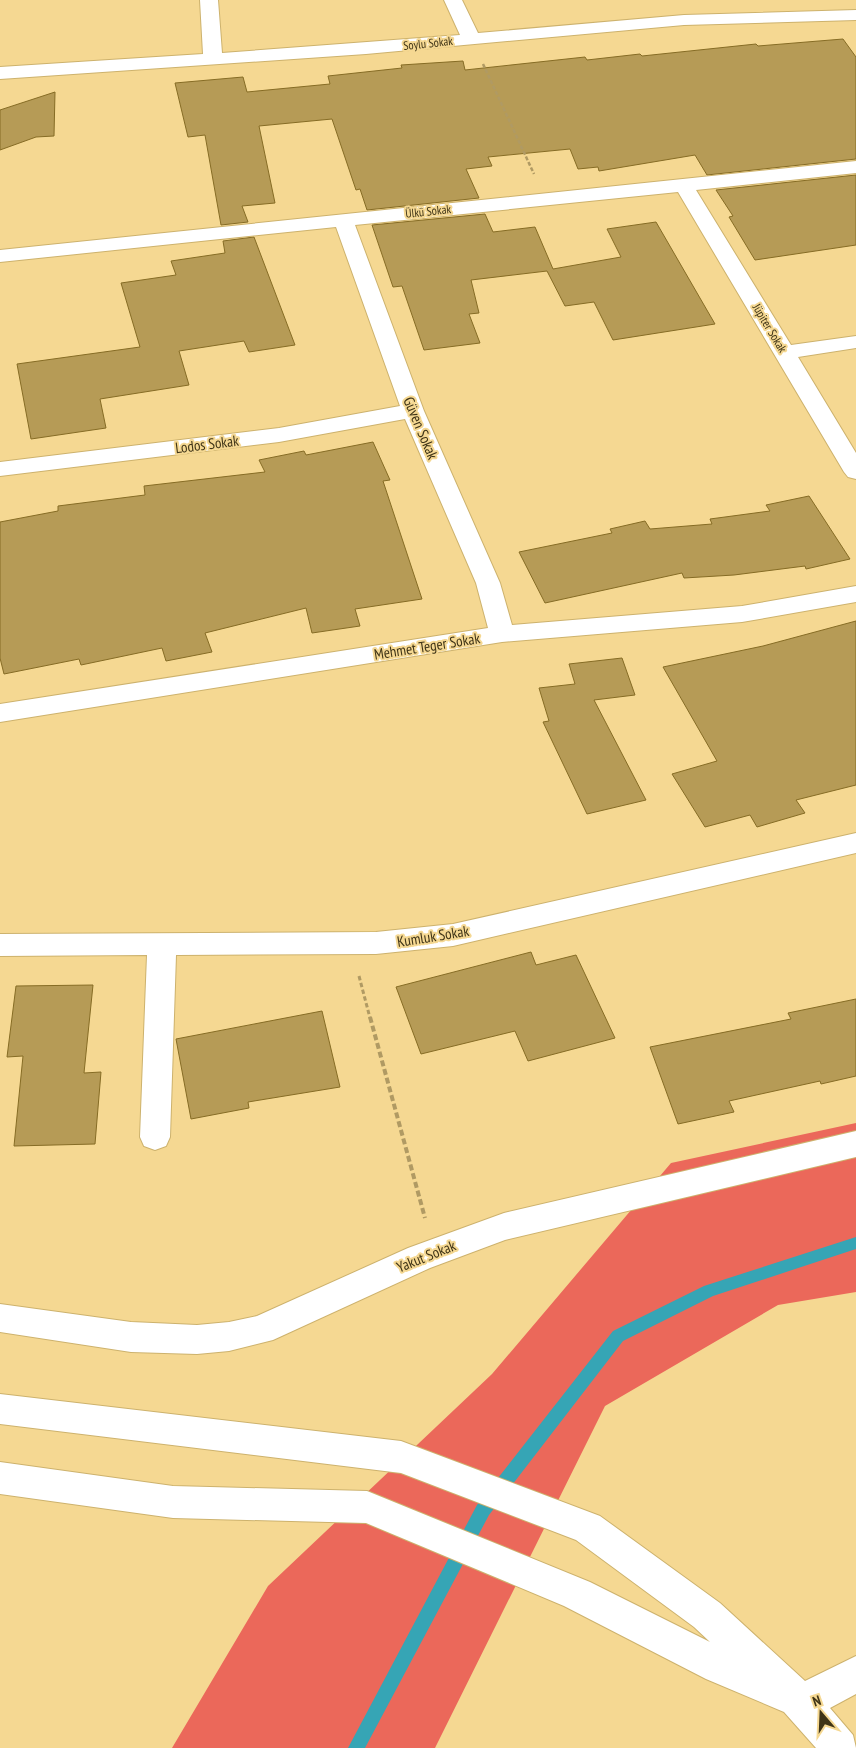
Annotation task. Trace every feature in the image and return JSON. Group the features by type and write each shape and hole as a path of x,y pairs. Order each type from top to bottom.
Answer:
{"street":[{"path":"209,0 213,59"},
{"path":"453,0 471,38"},
{"path":"705,0 717,19"},
{"name":"Soylu Sokak","path":"0,73 366,49 471,38 717,19 856,15"},
{"name":"Ülkü Sokak","path":"0,256 856,167"},
{"name":"Jüpiter Sokak","path":"683,184 856,472"},
{"name":"Güven Sokak","path":"343,219 413,411 488,583 502,634"},
{"path":"784,353 856,342"},
{"name":"Lodos Sokak","path":"0,469 279,435 413,411"},
{"name":"Mehmet Teger Sokak","path":"0,713 502,634 742,614 856,594"},
{"name":"Kumluk Sokak","path":"0,945 350,944 416,940 453,935 856,843"},
{"path":"155,1137 162,944"},
{"name":"Yakut Sokak","path":"0,1318 169,1341 234,1338 261,1330 434,1252 504,1227 856,1144"},
{"path":"0,1409 401,1457 588,1528 707,1615 802,1703 840,1748"},
{"path":"0,1478 173,1502 368,1507 577,1594 718,1666 802,1703"},
{"path":"802,1703 856,1674"}],"path":[{"path":"471,38 545,199"},
{"path":"350,944 434,1252"}],"shaded area":[{"path":"856,1123 856,1292 778,1305 605,1406 435,1748 172,1748 268,1586 492,1374 671,1163"}],"building":[{"path":"843,39 856,57 856,159 707,175 695,155 599,171 598,167 578,169 570,149 488,157 492,166 466,169 479,198 367,210 360,189 356,190 332,119 259,126 275,203 242,206 248,222 221,225 205,135 188,137 175,83 243,77 247,92 330,84 328,76 402,68 401,65 463,61 465,70 585,57 587,60 756,44 758,46"},
{"path":"55,92 54,136 36,137 0,150 0,110"},
{"path":"856,175 856,245 755,260 729,217 733,216 716,190"},
{"path":"485,214 493,232 535,227 553,269 621,257 607,229 656,222 715,324 613,340 594,302 565,306 547,271 471,280 479,313 469,314 480,343 424,350 402,286 393,287 372,225"},
{"path":"254,237 295,345 249,352 244,341 179,351 189,385 100,399 106,428 31,439 17,364 140,347 121,283 176,275 171,261 225,253 223,241"},
{"path":"373,442 390,480 383,481 422,599 355,609 360,626 312,633 306,608 205,633 212,652 166,661 162,648 81,665 79,659 4,674 0,658 0,522 58,511 58,506 145,495 144,486 265,472 259,460 304,451 306,455"},
{"path":"809,496 850,559 806,569 805,566 734,575 684,578 682,573 545,603 519,552 612,533 610,529 645,521 650,529 712,524 710,519 770,511 766,505"},
{"path":"856,621 856,785 796,800 805,813 757,827 750,815 705,827 672,774 717,761 663,667 763,646"},
{"path":"622,658 635,695 594,700 646,800 587,814 543,722 549,721 539,688 575,684 569,664"},
{"path":"531,952 536,965 576,955 615,1038 528,1061 515,1031 421,1054 396,987"},
{"path":"93,985 84,1073 101,1072 95,1144 14,1146 23,1056 7,1057 16,986"},
{"path":"856,999 856,1076 821,1084 820,1081 729,1101 734,1112 678,1124 650,1047 791,1019 788,1013"},
{"path":"322,1011 340,1087 248,1102 249,1108 191,1119 176,1039"}],"waterway":[{"path":"356,1748 483,1510 618,1336 709,1291 856,1243"}]}
